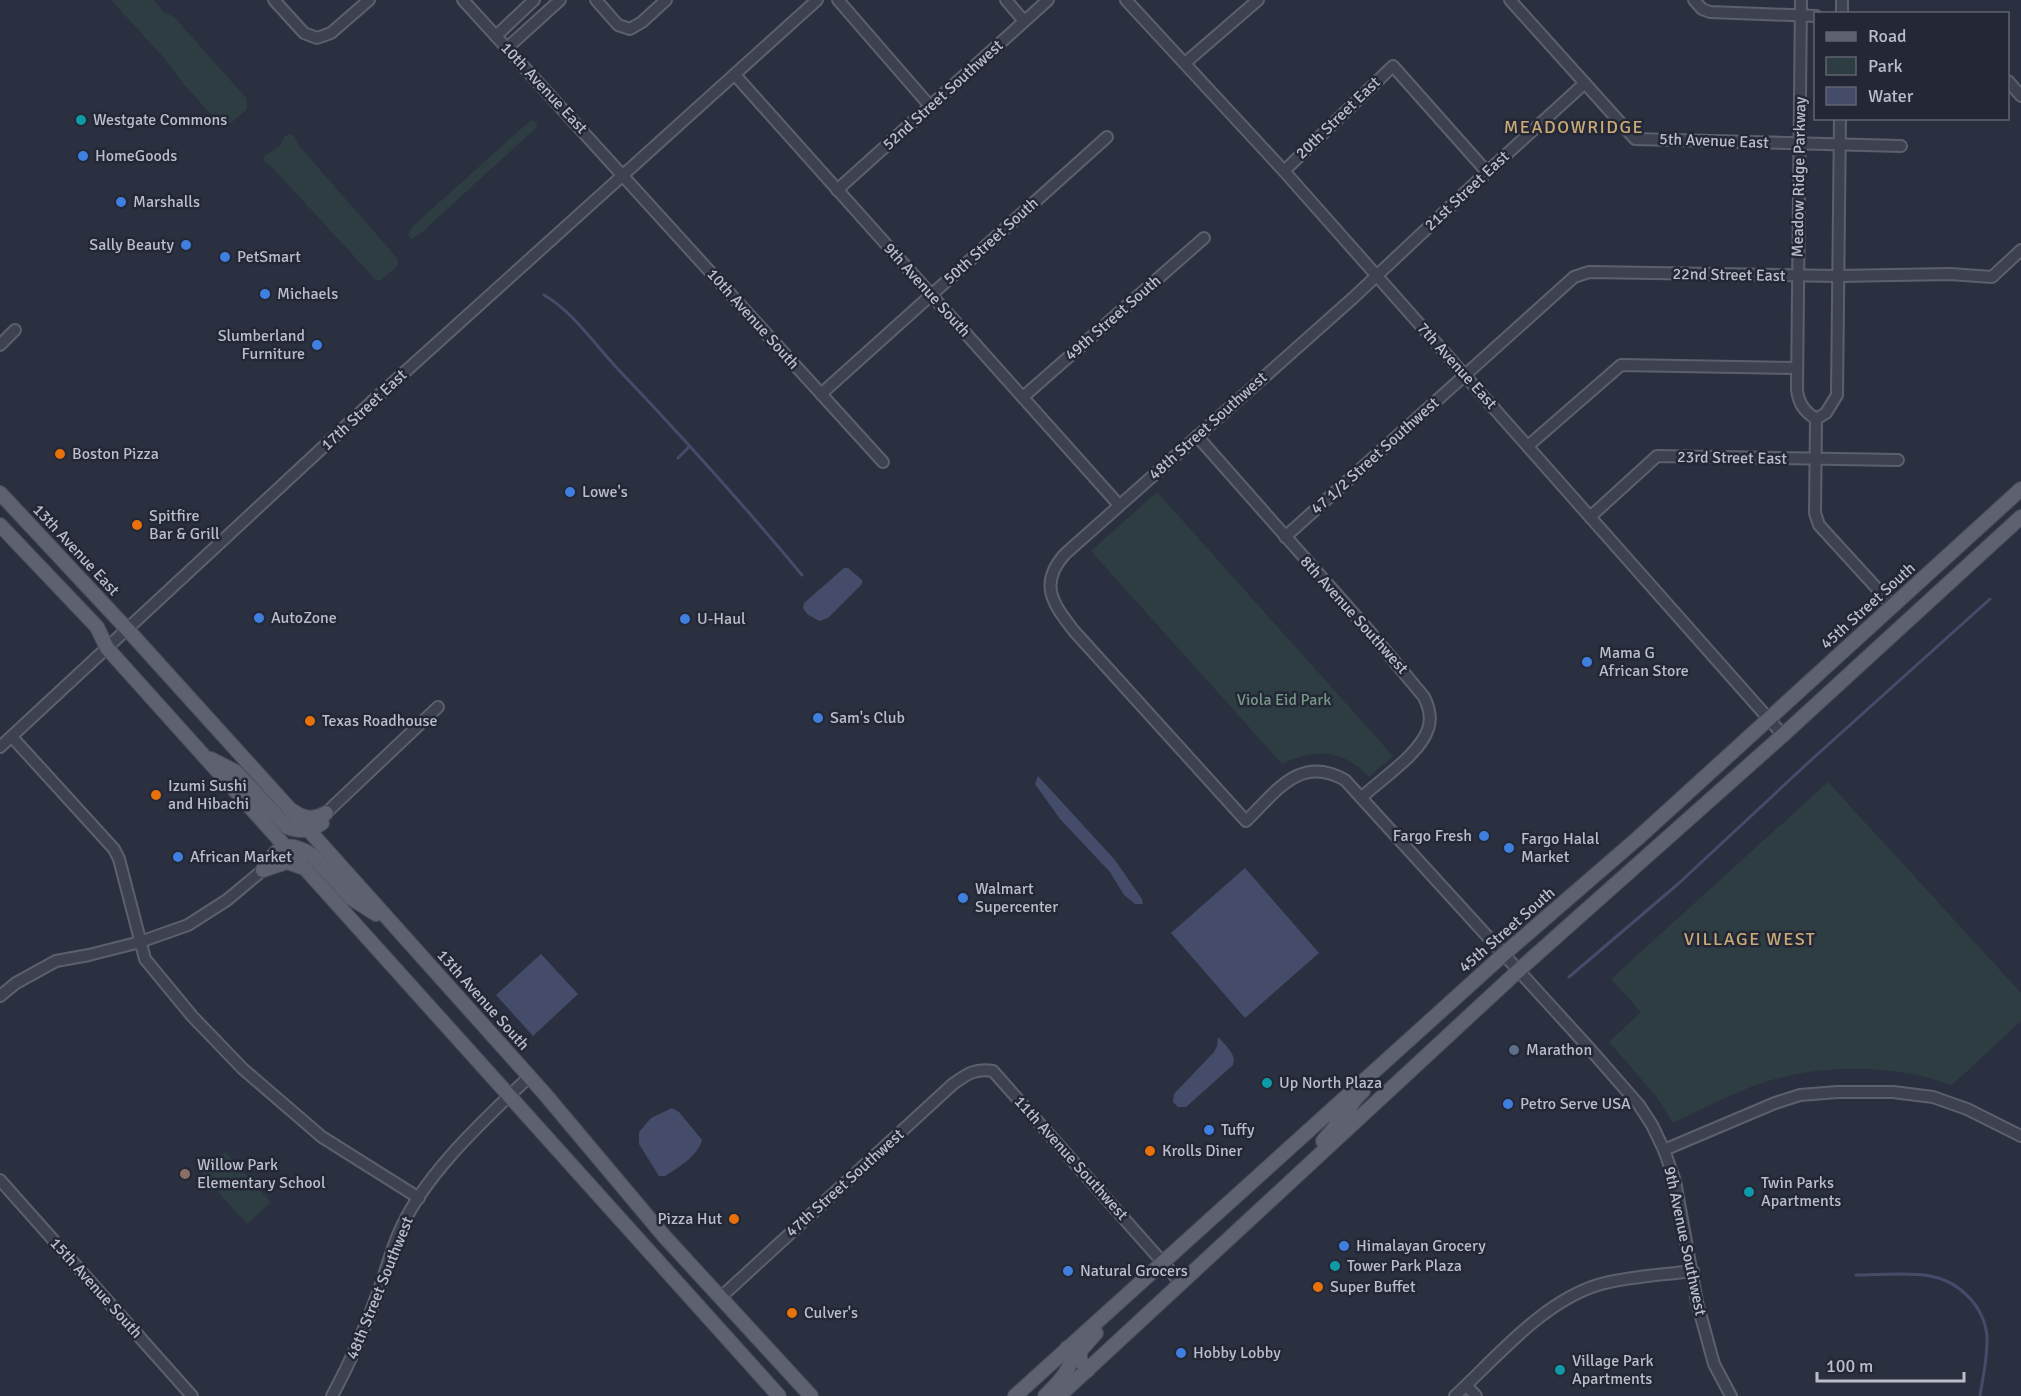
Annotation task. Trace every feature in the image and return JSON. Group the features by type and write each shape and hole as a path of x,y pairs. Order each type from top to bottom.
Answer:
{"main road":[{"name":"45th Street South","path":"1015,1396 1504,954 1638,838 2021,489"},
{"name":"13th Avenue East","path":"0,493 127,629"},
{"path":"1059,1396 1350,1125 2021,517"},
{"path":"0,525 97,627 107,648 254,812 280,849 306,869 779,1396"},
{"name":"13th Avenue South","path":"127,629 530,1077 664,1236 811,1396"},
{"path":"204,755 236,772 287,827 294,830 313,829 324,818"},
{"path":"288,807 302,818 324,818"},
{"path":"324,818 322,841 328,853"},
{"path":"263,870 280,849 294,847 312,855 351,898 393,925"},
{"path":"263,870 287,862 306,869"},
{"path":"1350,1125 1347,1116 1355,1098 1396,1061 1424,1026"},
{"path":"1262,1209 1276,1186 1323,1142 1335,1127 1338,1118 1335,1107"},
{"path":"622,1220 639,1231 700,1295 709,1302 721,1297"},
{"path":"1088,1370 1080,1360 1080,1351 1118,1311 1123,1298"},
{"path":"1045,1396 1069,1368 1072,1359 1067,1348"}],"street":[{"path":"274,0 303,33 313,38 324,37 331,33 369,0"},
{"name":"10th Avenue East","path":"463,0 624,175"},
{"path":"496,36 534,0"},
{"path":"507,48 560,0"},
{"path":"596,0 618,25 630,29 642,22 666,0"},
{"path":"624,175 817,0"},
{"path":"838,0 930,106"},
{"path":"1005,0 1024,21"},
{"name":"52nd Street Southwest","path":"837,190 1048,0"},
{"name":"7th Avenue East","path":"1126,0 1284,171 1783,735"},
{"path":"1185,63 1258,0"},
{"name":"5th Avenue East","path":"1510,0 1635,139 1901,146"},
{"path":"1694,0 1702,9 1710,12 1814,16"},
{"name":"Meadow Ridge Parkway","path":"1802,0 1796,368 1799,403 1808,414 1816,419"},
{"name":"20th Street East","path":"1284,171 1393,66 1487,172"},
{"name":"9th Avenue South","path":"735,75 1119,505"},
{"name":"21st Street East","path":"1377,276 1585,83"},
{"path":"2009,83 2021,96"},
{"path":"1840,120 1837,395 1826,413 1816,419 1815,513 1820,525 1893,606"},
{"name":"50th Street South","path":"821,394 1107,137"},
{"name":"10th Avenue South","path":"624,175 883,462"},
{"name":"17th Street East","path":"0,747 376,398 624,175"},
{"name":"49th Street South","path":"1023,397 1204,238"},
{"name":"22nd Street East","path":"1465,375 1574,277 1589,272 1798,276 1950,274 1992,277 2021,249"},
{"name":"48th Street Southwest","path":"1362,797 1345,780 1331,772 1315,770 1302,773 1287,781 1246,821 1074,631 1056,608 1050,596 1050,583 1058,561 1377,276"},
{"path":"0,345 15,330"},
{"path":"1529,446 1621,365 1796,368"},
{"name":"47 1/2 Street Southwest","path":"1285,537 1465,375"},
{"name":"8th Avenue Southwest","path":"1197,436 1411,680 1429,707 1429,728 1424,737 1412,753 1362,797"},
{"name":"23rd Street East","path":"1590,517 1657,456 1898,460"},
{"path":"324,818 438,707"},
{"path":"12,737 114,849 119,859 145,958 192,1016 243,1069 322,1137 419,1198"},
{"name":"9th Avenue Southwest","path":"1362,797 1520,970 1639,1105 1652,1125 1675,1181 1697,1302 1714,1364 1731,1396"},
{"path":"0,996 16,983 56,961 89,955 168,934 197,920 227,900 263,870"},
{"name":"11th Avenue Southwest","path":"971,1071 983,1069 993,1071 1181,1283"},
{"name":"47th Street Southwest","path":"721,1297 953,1084 971,1071"},
{"name":"48th Street Southwest","path":"332,1396 351,1360 398,1234 419,1198 455,1152 530,1077"},
{"path":"1664,1150 1775,1102 1800,1095 1837,1092 1893,1092 1933,1097 1967,1109 2021,1136"},
{"name":"15th Avenue South","path":"0,1180 192,1396"},
{"path":"1455,1396 1540,1316 1568,1299 1599,1285 1693,1271"},
{"path":"1467,1386 1476,1396"}],"green space":[{"path":"111,0 154,0 163,12 174,17 246,98 247,109 231,123 225,125 218,122"},
{"path":"531,120 536,122 537,127 421,233 411,239 408,235 413,226"},
{"path":"290,134 398,259 398,265 380,281 376,280 265,162 263,157 280,146 285,136"},
{"name":"Viola Eid Park","path":"1157,492 1393,756 1369,777 1349,761 1328,754 1306,755 1282,764 1091,551"},
{"path":"1828,782 2021,993 2021,1021 1952,1085 1922,1076 1871,1069 1808,1072 1767,1081 1748,1088 1673,1123 1656,1096 1609,1042 1641,1012 1611,979"},
{"path":"225,1152 271,1202 247,1224 202,1174"}],"water":[{"path":"844,568 848,568 862,580 862,584 828,618 819,621 807,614 803,608 804,603"},
{"path":"1038,776 1115,860 1142,899 1143,904 1135,904 1124,895 1110,872 1060,819 1035,784"},
{"path":"1245,868 1319,953 1245,1018 1171,933"},
{"path":"541,954 578,994 533,1036 496,995"},
{"path":"1218,1037 1232,1053 1233,1065 1186,1107 1178,1107 1173,1102 1174,1094 1214,1052"},
{"path":"672,1108 679,1112 702,1140 700,1146 687,1161 665,1176 659,1176 639,1144 639,1132 651,1118"}],"waterway":[{"path":"544,295 582,328 710,469 802,575"},
{"path":"678,458 690,446"},
{"path":"1569,977 1678,884 1990,599"},
{"path":"1856,1275 1930,1276 1951,1283 1960,1289 1975,1305 1985,1325 1986,1358 1980,1396"}],"place":[{"name":"Westgate Commons","path":"81,120"},
{"name":"HomeGoods","path":"83,156"},
{"name":"Marshalls","path":"121,202"},
{"name":"Sally Beauty","path":"186,245"},
{"name":"PetSmart","path":"225,257"},
{"name":"Michaels","path":"265,294"},
{"name":"Slumberland Furniture","path":"317,345"},
{"name":"Boston Pizza","path":"60,454"},
{"name":"Lowe's","path":"570,492"},
{"name":"Spitfire Bar & Grill","path":"137,525"},
{"name":"AutoZone","path":"259,618"},
{"name":"U-Haul","path":"685,619"},
{"name":"Mama G African Store","path":"1587,662"},
{"name":"Sam's Club","path":"818,718"},
{"name":"Texas Roadhouse","path":"310,721"},
{"name":"Izumi Sushi and Hibachi","path":"156,795"},
{"name":"Fargo Fresh","path":"1484,836"},
{"name":"Fargo Halal Market","path":"1509,848"},
{"name":"African Market","path":"178,857"},
{"name":"Walmart Supercenter","path":"963,898"},
{"name":"Marathon","path":"1514,1050"},
{"name":"Up North Plaza","path":"1267,1083"},
{"name":"Petro Serve USA","path":"1508,1104"},
{"name":"Tuffy","path":"1209,1130"},
{"name":"Krolls Diner","path":"1150,1151"},
{"name":"Willow Park Elementary School","path":"185,1174"},
{"name":"Twin Parks Apartments","path":"1749,1192"},
{"name":"Pizza Hut","path":"734,1219"},
{"name":"Himalayan Grocery","path":"1344,1246"},
{"name":"Tower Park Plaza","path":"1335,1266"},
{"name":"Natural Grocers","path":"1068,1271"},
{"name":"Super Buffet","path":"1318,1287"},
{"name":"Culver's","path":"792,1313"},
{"name":"Hobby Lobby","path":"1181,1353"},
{"name":"Village Park Apartments","path":"1560,1370"}],"district":[{"name":"MEADOWRIDGE","path":"1574,127"},
{"name":"VILLAGE WEST","path":"1750,939"}]}
